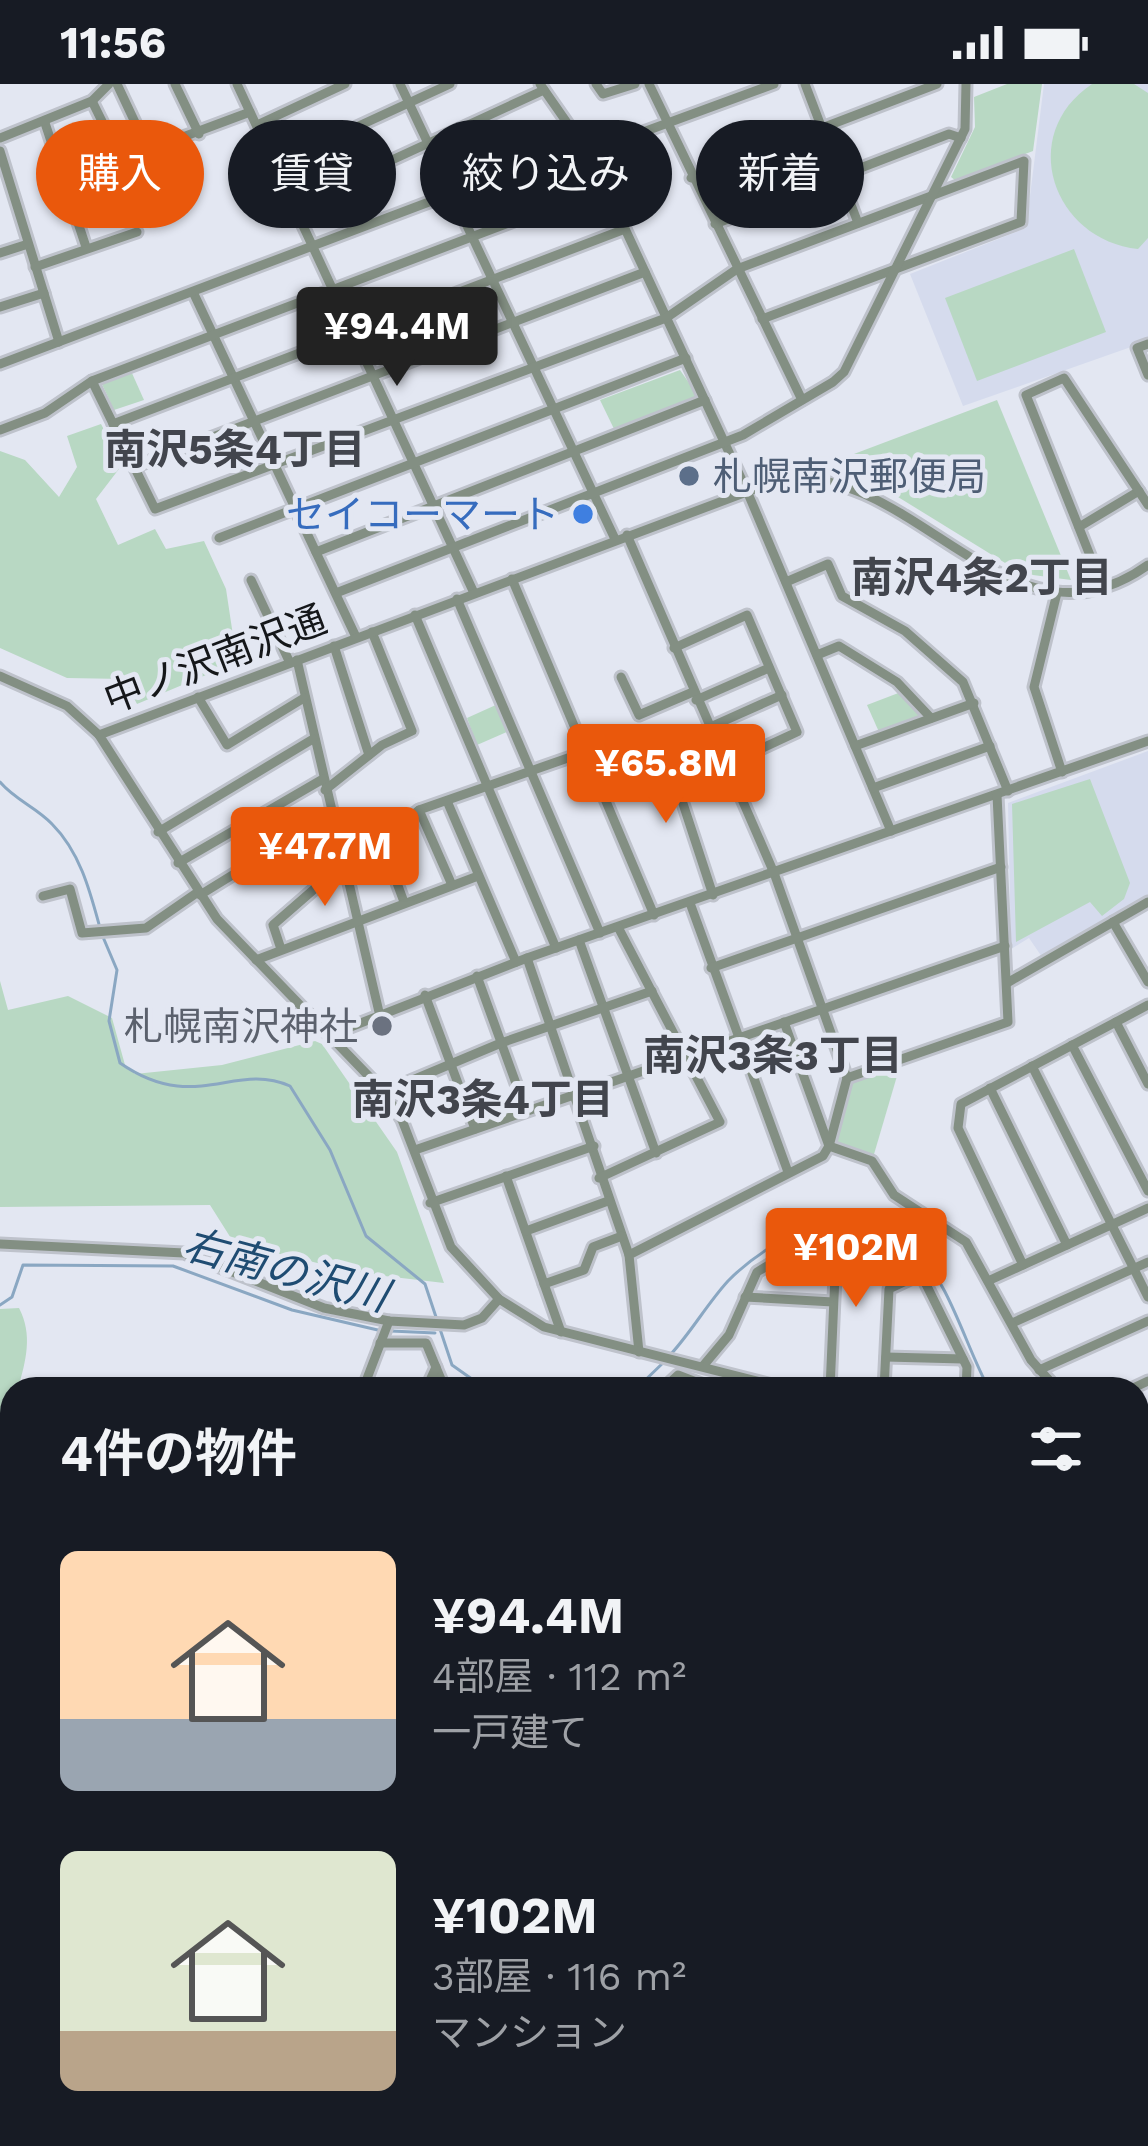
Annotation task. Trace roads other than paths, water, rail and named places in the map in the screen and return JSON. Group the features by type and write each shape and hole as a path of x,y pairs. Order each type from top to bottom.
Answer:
{"street":[{"path":"49,120 92,101 113,84 132,120"},
{"path":"175,84 192,120"},
{"path":"237,84 254,120"},
{"path":"268,120 345,84"},
{"path":"400,84 420,124"},
{"path":"373,120 450,84"},
{"path":"596,84 603,94 635,84"},
{"path":"649,84 662,120"},
{"path":"672,122 774,84"},
{"path":"805,84 817,120"},
{"path":"841,120 938,84"},
{"path":"336,593 724,442 844,372 962,137 966,84"},
{"path":"474,120 542,87 564,120"},
{"path":"92,101 101,120"},
{"path":"204,132 250,112"},
{"path":"0,138 36,125"},
{"path":"864,166 949,134 962,137"},
{"path":"672,140 696,186"},
{"path":"0,151 5,192 28,244 59,342"},
{"path":"762,320 1021,222 1024,161 864,221"},
{"path":"692,178 696,176"},
{"path":"0,364 420,205"},
{"path":"80,228 86,247"},
{"path":"301,228 474,593"},
{"path":"470,228 674,648 774,873 847,1078 830,1146 823,1156 629,1255"},
{"path":"0,430 46,413 92,381 497,228"},
{"path":"717,228 802,400"},
{"path":"92,381 155,509 666,318 737,269 845,228"},
{"path":"113,424 625,229 747,491 891,831"},
{"path":"35,267 137,232"},
{"path":"0,253 28,244"},
{"path":"134,467 645,272"},
{"path":"0,307 44,292"},
{"path":"193,292 356,638"},
{"path":"1148,344 1137,348 1148,375"},
{"path":"219,538 686,358"},
{"path":"1103,588 1026,395 1064,378 1148,505"},
{"path":"316,552 705,400"},
{"name":"中ノ沢南沢通","path":"744,1377 561,1332 499,1299 451,1247 430,1203 416,1150 384,1093 199,894 99,735 784,478 848,484 1001,575 1057,593 1103,588 1148,565"},
{"path":"1079,527 1138,491"},
{"path":"785,582 828,564 842,596 940,657 974,703 1003,793 1001,867 1008,1022 847,1078"},
{"path":"512,579 654,915"},
{"path":"251,580 294,662 379,1012"},
{"path":"1057,593 1034,687 1061,772"},
{"path":"457,599 600,933"},
{"path":"674,648 747,615 782,695 797,732 724,766"},
{"path":"415,616 556,948"},
{"path":"178,863 412,731 372,632"},
{"path":"334,646 369,754"},
{"path":"817,655 839,646 866,660 932,718"},
{"path":"621,677 639,715 769,668"},
{"path":"0,676 67,706 99,735"},
{"path":"708,728 782,695"},
{"path":"198,697 227,745 304,698"},
{"path":"855,746 974,703"},
{"path":"158,832 313,739"},
{"path":"330,1035 477,976 1148,741"},
{"path":"872,788 990,746"},
{"path":"404,902 380,840 418,810 585,752"},
{"path":"603,794 670,764 713,895"},
{"path":"447,801 478,876 553,1025 594,1146 599,1178 629,1255 639,1352"},
{"path":"418,810 452,885"},
{"path":"251,819 279,858 333,821"},
{"path":"43,896 70,890 82,933 136,930 273,850"},
{"path":"281,949 273,925 343,864"},
{"path":"711,968 1001,867"},
{"path":"256,960 478,876"},
{"path":"1006,983 1148,902"},
{"path":"690,903 788,1172"},
{"path":"1113,922 1148,982"},
{"path":"599,1178 720,1122 618,927"},
{"path":"579,940 656,1153"},
{"path":"416,1150 1005,946"},
{"path":"1136,962 1148,956"},
{"path":"477,976 526,1111"},
{"path":"384,1093 501,1043 652,992"},
{"path":"425,995 475,1129"},
{"path":"1023,1265 958,1129 962,1104 1148,1005"},
{"path":"784,1022 830,1146 872,1161 894,1195 953,1229 1046,1377"},
{"path":"1116,1022 1148,1084"},
{"path":"1072,1045 1148,1191"},
{"path":"1032,1066 1148,1297"},
{"path":"990,1088 1066,1245"},
{"path":"430,1203 594,1146"},
{"path":"506,1176 561,1332"},
{"path":"526,1232 608,1201"},
{"path":"988,1281 1148,1208"},
{"path":"830,1377 837,1230"},
{"path":"698,1365 729,1335 757,1272 837,1230 869,1232 914,1260 963,1359 965,1377"},
{"path":"544,1284 584,1270 593,1247 622,1236"},
{"path":"0,1244 184,1252 323,1308 388,1321 474,1323 499,1299"},
{"path":"1012,1323 1148,1262"},
{"path":"885,1377 889,1289 921,1274"},
{"path":"745,1297 833,1302"},
{"path":"367,1377 388,1321"},
{"path":"1040,1370 1148,1321"},
{"path":"380,1343 426,1343 440,1377"},
{"path":"886,1357 963,1359"},
{"path":"431,1377 436,1367"},
{"path":"714,1377 718,1370"}],"waterway":[{"path":"0,782 62,835 77,859 100,928"},
{"path":"103,937 117,970 109,1021 120,1063 170,1085 192,1087 250,1079 290,1086 330,1150 366,1236 425,1284 452,1365 469,1377"},
{"path":"671,1354 728,1281 769,1248 819,1226 870,1224 894,1233 928,1264 984,1377"},
{"name":"右南の沢川","path":"0,1305 12,1297 23,1265 173,1266 292,1310 382,1331"},
{"name":"右南の沢川","path":"391,1331 435,1333"},
{"path":"648,1377 665,1361"}],"place":[{"name":"札幌南沢郵便局","path":"689,476"},
{"name":"セイコーマート","path":"583,514"},
{"name":"札幌南沢神社","path":"382,1026"}],"district":[{"name":"南沢5条4丁目","path":"235,449"},
{"name":"南沢4条2丁目","path":"982,577"},
{"name":"南沢3条3丁目","path":"773,1055"},
{"name":"南沢3条4丁目","path":"483,1099"}]}
